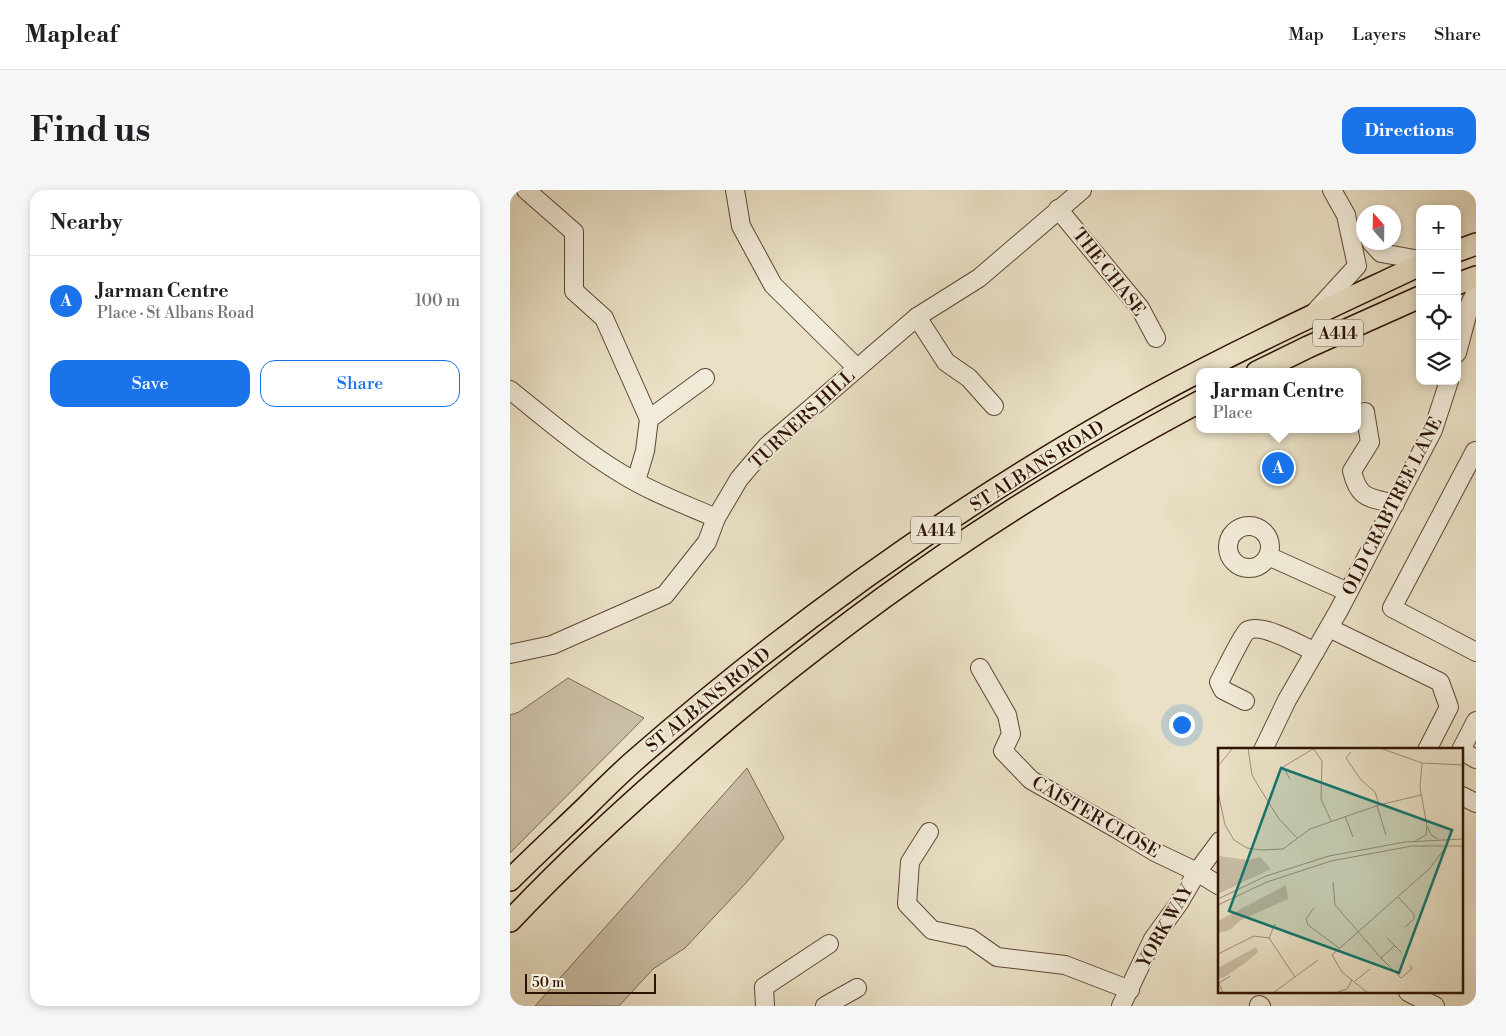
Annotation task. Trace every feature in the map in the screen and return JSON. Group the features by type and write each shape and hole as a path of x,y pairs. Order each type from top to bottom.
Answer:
{"main road":[{"path":"1460,250 1476,244"},
{"name":"ST ALBANS ROAD","path":"1206,368 1263,338 1416,267"},
{"path":"1461,283 1476,277"},
{"name":"A414","path":"1265,368 1308,347 1416,301"},
{"name":"ST ALBANS ROAD","path":"510,880 633,762 724,686 836,599 910,547 1030,468 1142,402 1196,373"},
{"name":"ST ALBANS ROAD","path":"510,921 556,873 647,787 764,689 849,622 926,567 1019,506 1086,465 1196,404"}],"street":[{"path":"526,190 574,232 574,291 604,318 650,419 645,451 636,481"},
{"path":"735,190 741,226 773,285 857,368"},
{"path":"1332,190 1346,215 1356,226"},
{"name":"TURNERS HILL","path":"510,654 552,645 665,595 707,542 716,518 739,479 767,446 917,317 978,278 1067,197"},
{"name":"THE CHASE","path":"1067,197 1140,308 1156,338"},
{"path":"1311,316 1357,266 1346,215"},
{"path":"1378,250 1381,253 1416,259"},
{"path":"1460,340 1470,304 1476,292"},
{"path":"917,317 946,362 969,378 994,406"},
{"path":"650,419 705,378"},
{"name":"OLD CRABTREE LANE","path":"1264,748 1287,700 1329,628 1433,430 1448,385"},
{"path":"510,390 590,454 660,494 716,518"},
{"path":"1365,412 1370,442 1352,471 1355,485 1362,494 1394,504"},
{"path":"1475,451 1392,608 1476,652"},
{"path":"1268,556 1348,592"},
{"path":"1246,701 1223,690 1219,682 1246,632 1255,628 1271,632 1315,652"},
{"path":"1329,628 1440,682 1449,707 1428,748"},
{"name":"CAISTER CLOSE","path":"980,668 1007,715 1011,734 1004,751 1031,780 1155,852 1218,885"},
{"path":"1463,748 1476,720"},
{"path":"1464,751 1476,759"},
{"path":"1464,797 1476,803"},
{"path":"929,832 910,862 907,904 932,930 970,938 997,957 1065,965 1130,990"},
{"path":"1196,872 1218,844"},
{"name":"YORK WAY","path":"1121,1006 1153,939 1179,903 1196,872"},
{"path":"765,1006 764,987 829,944"},
{"path":"825,1006 857,988"},
{"path":"1412,994 1435,1006"}],"shaded area":[{"path":"568,678 644,718 510,853 510,715 519,712"},
{"path":"747,768 784,838 745,884 685,948 653,969 619,1006 535,1006"}],"place":[{"name":"Jarman Centre","path":"1278,468"}]}
